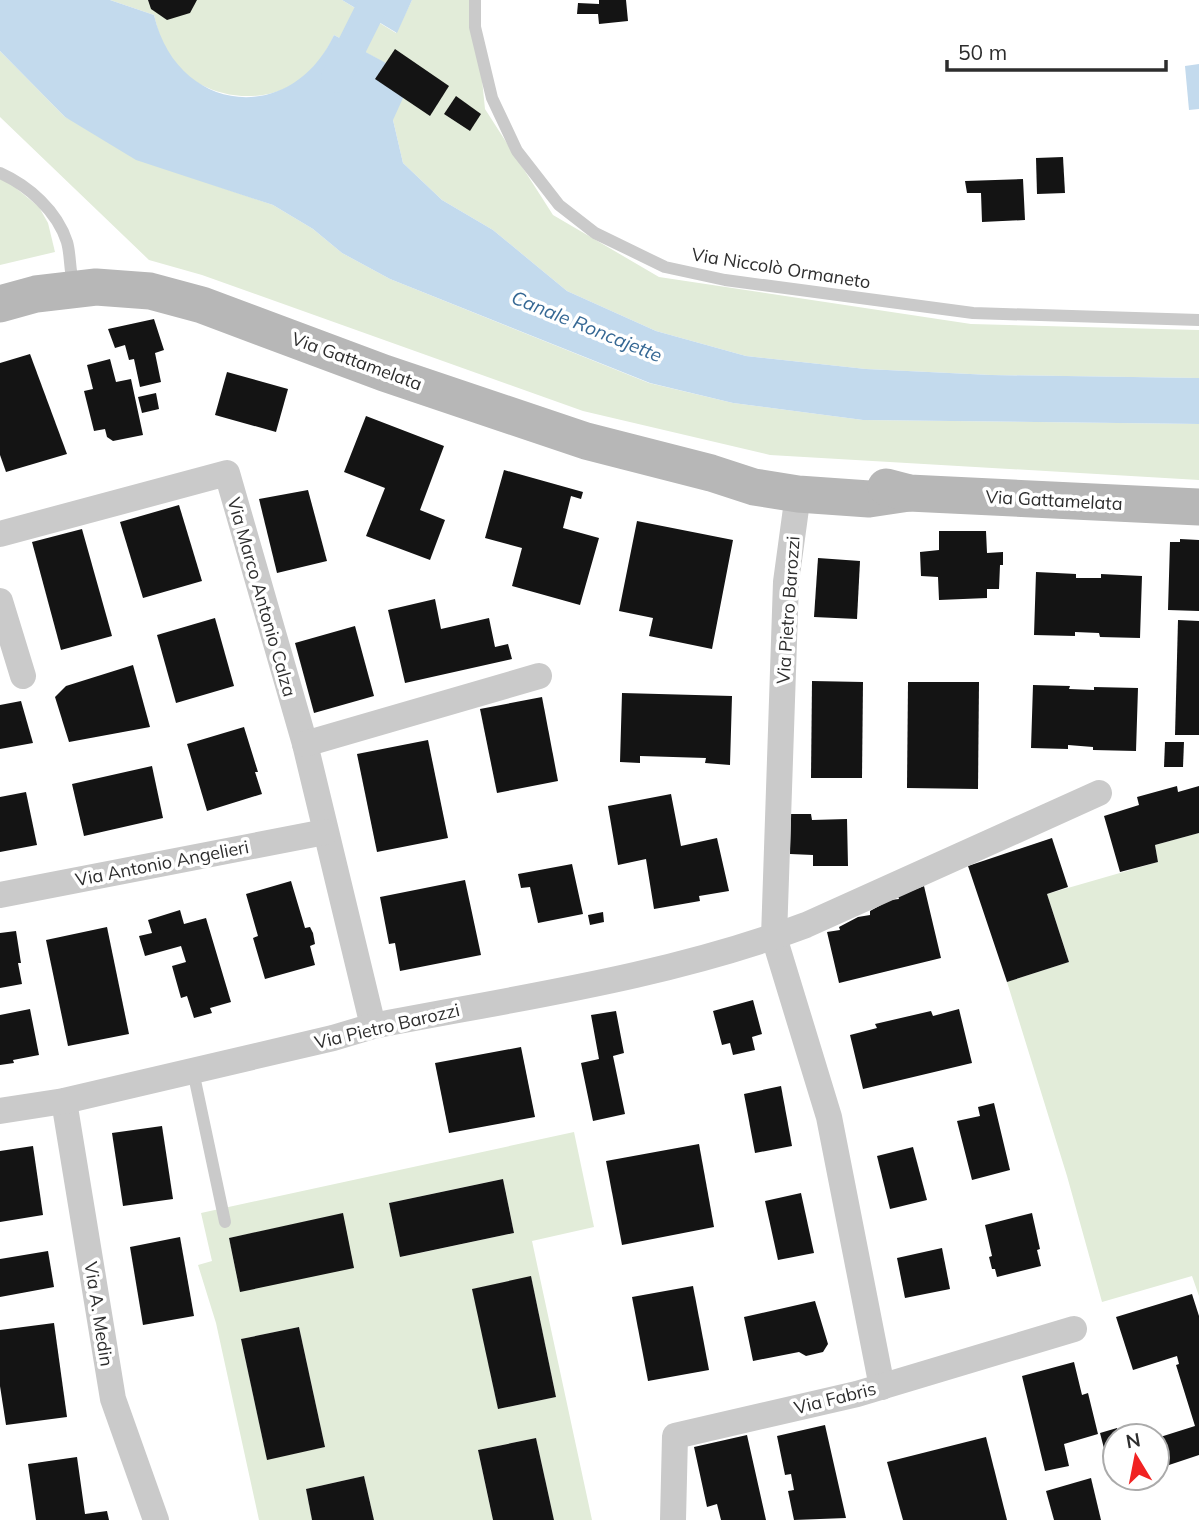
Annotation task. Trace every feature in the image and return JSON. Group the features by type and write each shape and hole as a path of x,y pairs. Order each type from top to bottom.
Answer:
{"main road":[{"name":"Via Gattamelata","path":"0,304 36,294 96,286 150,291 193,302 384,373 586,440 754,487 798,494 869,499 909,493 1199,507"},
{"name":"Via Gattamelata","path":"711,473 760,471 867,482 909,493"}],"street":[{"name":"Via Marco Antonio Calza","path":"0,534 227,473 305,744 373,1026"},
{"name":"Via Pietro Barozzi","path":"798,494 786,582 774,937 830,1117 881,1387"},
{"path":"0,601 23,676"},
{"path":"305,744 539,676"},
{"name":"Via Pietro Barozzi","path":"0,1111 64,1101 333,1038 373,1026 620,979 774,937 1099,793"},
{"name":"Via Antonio Angelieri","path":"0,895 325,832"},
{"name":"Via A. Medin","path":"64,1101 113,1399 156,1520"},
{"name":"Via Fabris","path":"673,1520 675,1436 881,1387 1074,1329"}],"lane":[{"name":"Via Niccolò Ormaneto","path":"475,0 475,27 492,98 517,151 559,205 595,233 665,267 725,280 973,313 1199,320"},
{"path":"0,173 46,204 67,243 69,272 75,289"},
{"path":"193,1071 225,1222"}],"green space":[{"path":"110,0 342,0 396,33 412,0 474,0 485,109 553,215 659,277 971,324 1199,330 1199,378 991,375 866,369 746,356 656,331 567,291 493,230 442,200 403,163 393,120 385,63 334,35 318,63 294,84 277,92 259,95 223,93 190,78 177,66 166,51 154,15"},
{"path":"0,51 65,117 211,184 273,205 313,229 342,253 390,279 649,383 733,403 863,420 1199,424 1199,480 770,455 583,411 202,275 149,260 0,117"},
{"path":"0,175 39,207 48,223 55,252 0,265"},
{"path":"1199,833 1199,1296 1192,1276 1102,1302 1067,1176 1007,982 1069,962 1047,894 1158,862 1155,845"},
{"path":"574,1132 594,1227 532,1241 592,1520 554,1520 536,1438 478,1450 493,1520 374,1520 364,1476 306,1489 312,1520 259,1520 216,1323 198,1265 212,1261 201,1213","holes":["503,1179 514,1233 401,1257 389,1203","342,1214 240,1291 229,1238","531,1277 556,1397 498,1409 473,1289","299,1327 325,1447 267,1459 241,1339"]}],"water":[{"path":"0,0 110,0 154,15 167,48 186,73 210,89 236,97 264,95 291,85 315,65 334,35 386,63 403,98 393,120 403,163 442,200 493,230 567,291 656,331 746,356 866,369 991,375 1199,378 1199,424 863,420 733,403 650,383 390,279 342,253 313,229 273,205 136,160 65,117 0,51"},
{"path":"342,0 412,0 397,33"},
{"path":"1199,64 1199,109 1189,110 1185,66"}],"building":[{"path":"148,0 197,0 190,13 167,20 151,9"},
{"path":"599,0 626,0 628,21 599,24 598,14 577,14 578,3 599,4"},
{"path":"395,49 449,86 430,116 375,79"},
{"path":"456,96 481,114 470,131 444,114"},
{"path":"1063,157 1065,193 1037,194 1036,158"},
{"path":"1023,179 1025,220 982,222 981,193 967,193 965,181"},
{"path":"154,319 164,350 155,353 161,382 140,387 134,359 129,360 125,345 115,348 108,329"},
{"path":"30,354 67,454 6,472 0,455 0,363"},
{"path":"110,359 116,382 131,379 143,435 113,441 107,437 105,429 94,431 84,391 93,389 87,365"},
{"path":"227,372 288,389 276,432 215,415"},
{"path":"156,393 159,409 142,413 138,397"},
{"path":"366,416 444,446 420,510 445,520 430,560 366,536 385,488 344,472"},
{"path":"504,470 583,492 581,499 571,496 563,528 599,538 580,605 512,586 522,548 485,538"},
{"path":"308,490 327,561 277,573 259,499"},
{"path":"179,505 202,581 143,598 120,522"},
{"path":"637,521 733,540 712,649 649,636 653,618 619,611"},
{"path":"82,529 112,636 61,650 32,542"},
{"path":"939,531 986,531 987,553 1003,552 999,589 987,589 987,598 939,600 938,577 921,576 920,552 939,550"},
{"path":"1180,539 1199,540 1199,611 1168,610 1170,542 1180,542"},
{"path":"818,558 860,561 857,619 814,617"},
{"path":"1036,572 1076,574 1076,578 1101,578 1101,574 1142,576 1140,638 1100,637 1099,633 1075,632 1075,636 1034,635"},
{"path":"435,599 441,629 489,618 495,647 508,644 512,659 405,683 388,610"},
{"path":"215,618 234,686 176,703 157,635"},
{"path":"1178,620 1199,621 1199,735 1175,735"},
{"path":"355,626 374,696 314,713 295,643"},
{"path":"133,665 150,727 69,742 55,697 66,686"},
{"path":"812,681 863,682 862,778 811,778"},
{"path":"908,682 979,682 978,789 907,788"},
{"path":"1033,685 1094,690 1094,687 1138,688 1136,751 1093,750 1093,747 1068,745 1068,749 1031,748"},
{"path":"622,693 732,696 730,765 705,763 706,758 640,756 640,763 620,762"},
{"path":"542,697 558,781 497,793 480,709"},
{"path":"21,701 33,743 0,749 0,705"},
{"path":"244,727 262,794 207,811 187,744"},
{"path":"428,740 448,838 377,852 357,754"},
{"path":"1165,742 1184,742 1183,767 1164,767"},
{"path":"152,766 163,818 84,836 72,784"},
{"path":"1177,786 1178,792 1199,786 1199,833 1155,845 1158,862 1120,872 1104,816 1139,805 1137,797"},
{"path":"26,792 37,845 0,852 0,797"},
{"path":"671,794 681,846 717,838 729,891 699,896 700,901 654,909 646,859 618,865 608,806"},
{"path":"791,814 811,814 812,820 847,819 848,866 813,866 813,855 790,854"},
{"path":"1052,838 1068,887 1047,894 1069,962 1007,982 968,866"},
{"path":"572,864 583,914 538,923 530,887 521,888 518,874"},
{"path":"465,880 481,955 400,971 395,943 389,944 380,897"},
{"path":"291,881 305,928 310,927 313,933 315,944 310,946 315,965 265,979 253,938 258,936 246,894"},
{"path":"924,886 941,958 839,983 827,932 840,930 839,927 858,917 870,915 870,911 890,900 899,899 898,896"},
{"path":"180,910 184,924 206,918 231,1002 210,1008 212,1013 194,1018 187,996 181,998 172,966 186,962 181,946 145,956 139,936 152,933 148,920"},
{"path":"603,912 604,922 590,925 588,915"},
{"path":"107,927 129,1034 68,1046 46,940"},
{"path":"16,931 22,984 0,988 0,933"},
{"path":"753,1000 762,1034 752,1037 755,1050 733,1055 730,1043 722,1045 713,1011"},
{"path":"30,1009 39,1055 0,1065 0,1015"},
{"path":"959,1009 972,1063 863,1089 850,1035 877,1028 875,1024 931,1011 933,1016"},
{"path":"616,1011 624,1053 613,1056 625,1114 593,1121 581,1063 599,1059 591,1015"},
{"path":"521,1047 535,1117 449,1133 435,1063"},
{"path":"781,1086 792,1146 755,1153 744,1094"},
{"path":"994,1103 1010,1170 972,1180 957,1121 980,1116 978,1107"},
{"path":"162,1126 173,1199 123,1206 112,1133"},
{"path":"699,1144 714,1227 622,1245 606,1161"},
{"path":"33,1146 43,1215 0,1222 0,1151"},
{"path":"913,1147 927,1200 890,1209 877,1156"},
{"path":"503,1179 514,1233 400,1257 389,1203"},
{"path":"801,1193 814,1253 778,1260 765,1201"},
{"path":"343,1213 354,1268 240,1292 229,1238"},
{"path":"1032,1213 1041,1266 997,1277 989,1257 992,1256 985,1225"},
{"path":"180,1237 194,1316 143,1325 130,1247"},
{"path":"942,1248 950,1289 905,1298 897,1258"},
{"path":"48,1251 54,1287 0,1297 0,1259"},
{"path":"531,1276 556,1397 498,1409 472,1289"},
{"path":"693,1286 709,1370 648,1381 632,1297"},
{"path":"1192,1294 1199,1316 1199,1455 1171,1464 1171,1434 1195,1426 1176,1365 1179,1364 1177,1356 1133,1370 1116,1317"},
{"path":"815,1301 828,1344 823,1352 806,1356 799,1352 753,1361 744,1317"},
{"path":"54,1323 67,1417 6,1425 0,1386 0,1330"},
{"path":"299,1327 325,1447 267,1460 241,1339"},
{"path":"1074,1362 1082,1395 1088,1393 1098,1434 1064,1444 1069,1466 1045,1471 1022,1376"},
{"path":"825,1425 846,1518 794,1520 788,1491 794,1490 791,1474 785,1475 777,1436"},
{"path":"747,1435 766,1520 721,1520 717,1504 707,1507 694,1447"},
{"path":"986,1437 1007,1520 903,1520 887,1462"},
{"path":"536,1438 554,1520 493,1520 478,1450"},
{"path":"77,1457 85,1514 107,1511 109,1520 36,1520 28,1464"},
{"path":"364,1476 374,1520 312,1520 306,1489"},
{"path":"1091,1478 1101,1520 1054,1520 1046,1491"}],"waterway":[{"name":"Canale Roncajette","path":"336,78 375,0"}]}
